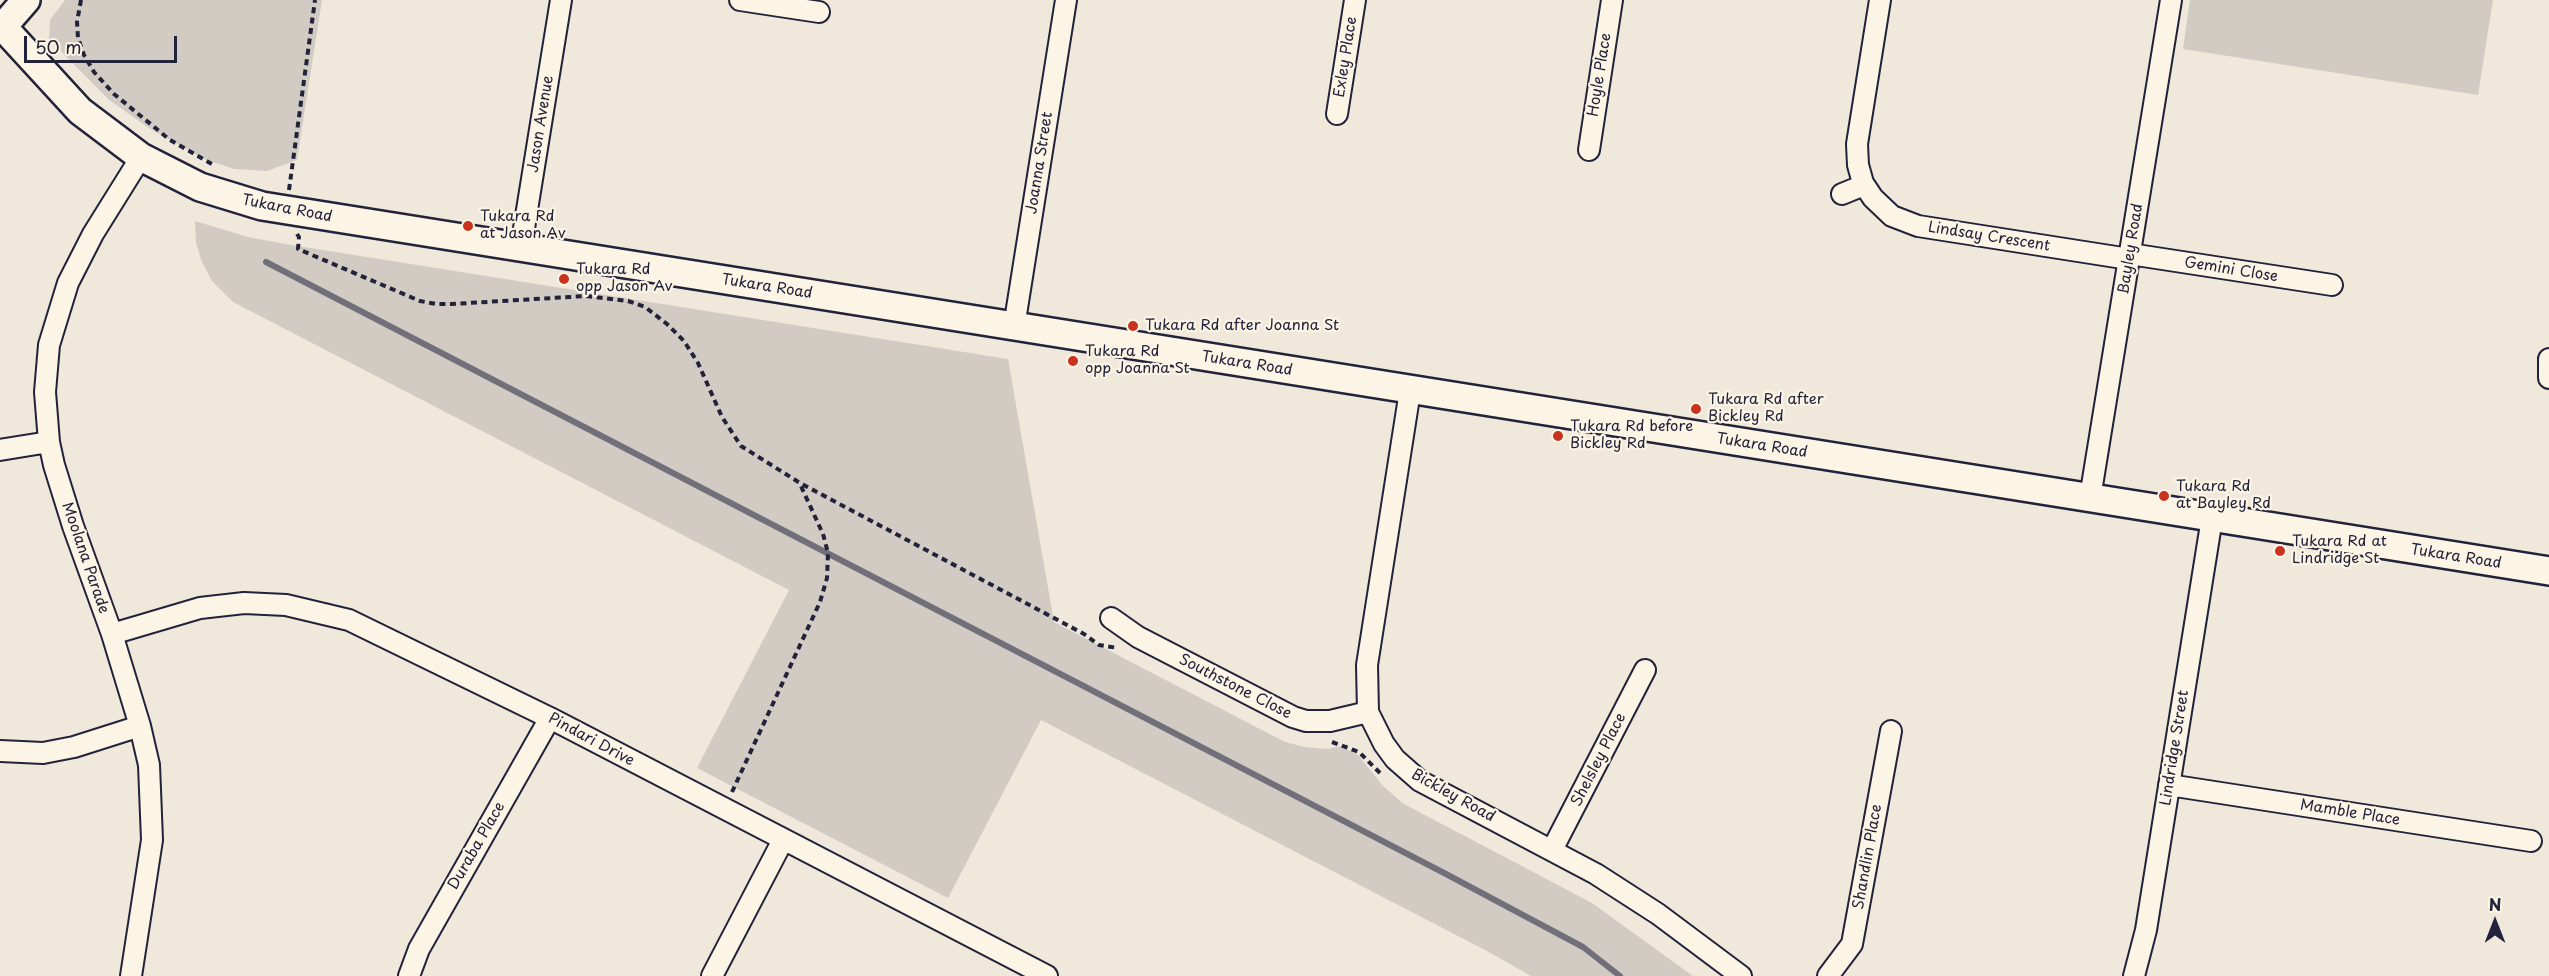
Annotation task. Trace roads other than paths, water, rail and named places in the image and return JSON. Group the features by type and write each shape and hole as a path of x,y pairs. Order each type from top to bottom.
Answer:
{"street":[{"path":"2,29 26,0"},
{"name":"Jason Avenue","path":"520,247 561,0"},
{"path":"740,0 819,12"},
{"name":"Joanna Street","path":"1014,327 1066,0"},
{"name":"Exley Place","path":"1337,114 1355,0"},
{"name":"Hoyle Place","path":"1589,150 1612,0"},
{"name":"Lindsay Crescent","path":"1880,0 1857,144 1858,165 1864,185 1873,198 1892,216 1918,226 2130,256"},
{"name":"Bayley Road","path":"2091,498 2171,0"},
{"name":"Tukara Road","path":"2,29 80,111 141,157 201,187 262,206 2549,571"},
{"name":"Moolana Parade","path":"132,976 152,840 150,774 140,726 112,633 73,526 49,442 45,376 49,345 59,307 75,267 141,157"},
{"path":"1842,194 1864,185"},
{"name":"Gemini Close","path":"2130,256 2332,285"},
{"path":"2549,359 2549,378"},
{"name":"Bickley Road","path":"1410,391 1367,665 1368,712 1384,744 1395,759 1420,781 1552,850 1639,901 1741,976"},
{"path":"0,450 49,442"},
{"name":"Lindridge Street","path":"2138,975 2212,518"},
{"name":"Pindari Drive","path":"112,633 180,613 222,604 266,603 309,609 370,628 550,718 1047,976"},
{"name":"Southstone Close","path":"1111,618 1138,637 1293,717 1306,721 1329,722 1368,712"},
{"name":"Shelsley Place","path":"1552,850 1645,670"},
{"name":"Duraba Place","path":"409,976 419,950 550,718"},
{"path":"0,751 43,753 74,747 140,726"},
{"name":"Shandlin Place","path":"1828,976 1852,944 1891,731"},
{"name":"Mamble Place","path":"2169,785 2531,841"},
{"path":"712,976 783,840"}],"waterway":[{"path":"266,262 1446,874 1583,947 1620,976"}],"place":[{"name":"Tukara Rd at Jason Av","path":"468,226"},
{"name":"Tukara Rd opp Jason Av","path":"564,279"},
{"name":"Tukara Rd after Joanna St","path":"1133,326"},
{"name":"Tukara Rd opp Joanna St","path":"1073,361"},
{"name":"Tukara Rd after Bickley Rd","path":"1696,409"},
{"name":"Tukara Rd before Bickley Rd","path":"1558,436"},
{"name":"Tukara Rd at Bayley Rd","path":"2164,496"},
{"name":"Tukara Rd at Lindridge St","path":"2280,551"}]}
